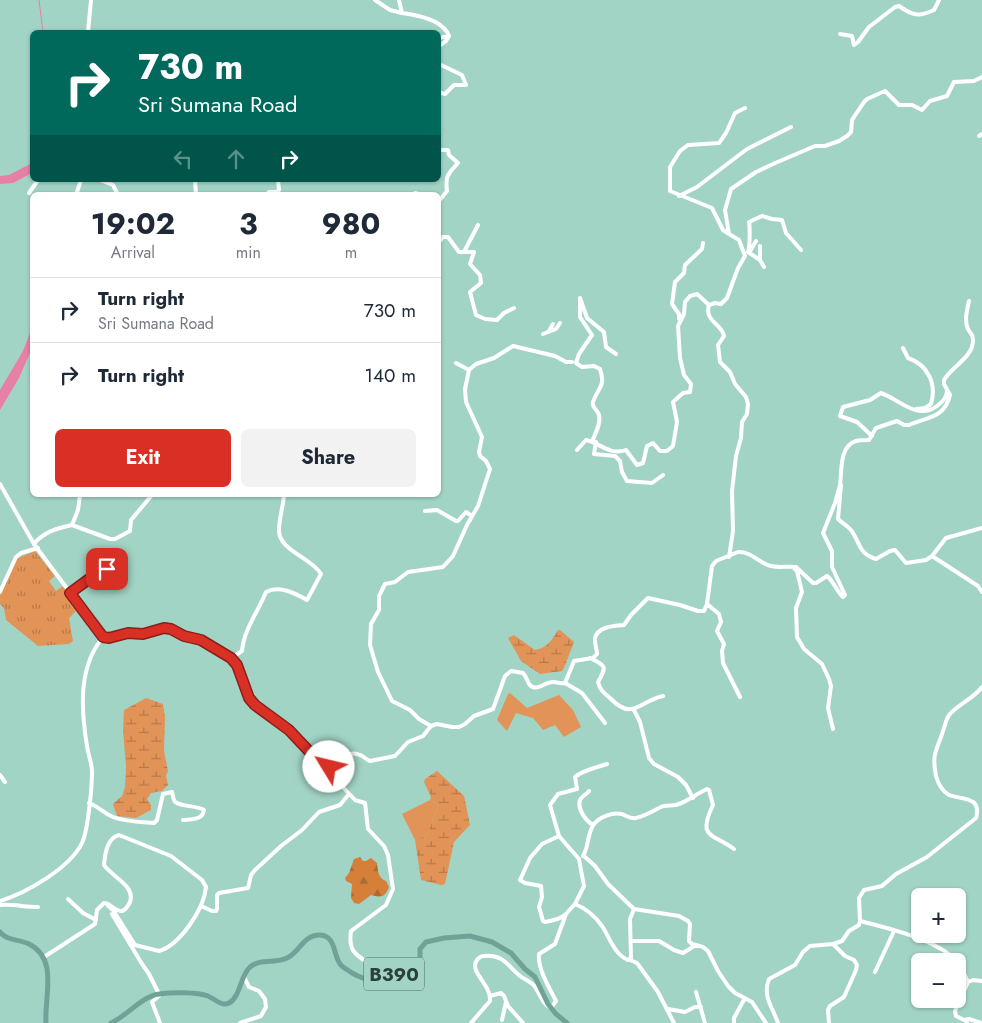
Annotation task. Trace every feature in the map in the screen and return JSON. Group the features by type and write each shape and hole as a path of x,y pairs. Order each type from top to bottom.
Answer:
{"main road":[{"path":"0,932 12,940 26,943 38,949 44,957 49,984 46,1023"},
{"name":"B390","path":"111,1023 122,1018 144,1000 158,994 200,994 226,1004 234,999 246,972 252,965 286,958 294,954 306,940 318,934 324,935 330,940 343,968 366,980 377,980 420,966 420,949 426,942 462,936 473,936 488,940 511,953 535,977 551,1008 567,1023"}],"street":[{"path":"88,30 91,0"},
{"path":"375,0 390,10 422,17 444,28 449,36"},
{"path":"398,0 402,13"},
{"path":"840,34 852,36 854,45 868,27 895,7 898,6 921,16 934,10 939,0"},
{"path":"441,38 449,36"},
{"path":"441,45 449,36"},
{"path":"441,65 462,75 466,85 454,85 443,94 441,92"},
{"path":"729,234 725,210 731,189 756,172 773,164 815,146 825,146 847,136 851,132 852,120 867,99 885,91 899,105 912,105 922,110 930,102 945,97 954,82 974,81 982,77"},
{"path":"746,108 735,113 719,143 688,145 680,151 670,167 669,188 670,191 679,196 706,204 712,208 723,230 739,240 747,254 760,260"},
{"path":"679,196 697,188 703,181 735,160 747,149 791,127"},
{"path":"441,150 448,150 449,156 458,163 447,175 447,191 441,198"},
{"path":"29,193 37,182"},
{"path":"105,182 112,185 116,192"},
{"path":"747,254 750,246 748,236 749,222 762,216 782,220 786,233 801,250"},
{"path":"464,252 478,225"},
{"path":"441,240 443,237 448,237 459,252 474,252 470,264 480,275 481,283 470,292 476,315 485,319 497,320 504,313 514,308"},
{"path":"709,305 721,304 727,298 738,268 756,241"},
{"path":"577,450 586,440 594,442 604,449 619,452 626,450 637,465 643,463 647,446 653,443 660,451 667,451 673,446 677,422 673,402 683,393 690,392 691,384 684,375 680,358 679,314 672,304 675,282 684,273 684,265 702,248 703,243"},
{"path":"760,246 760,260 764,267"},
{"path":"678,323 684,314 685,302 690,296 697,294 709,305"},
{"path":"616,354 606,347 604,332 587,318 580,298 580,317 592,335 579,354 576,363 582,368 594,366 600,369 603,377 601,389 592,402 599,415 599,425 594,442 594,454 615,456 620,461 622,472 627,481 652,483 663,475"},
{"path":"565,683 574,661 593,658 597,654 595,640 598,633 605,628 624,625 630,615 648,598 704,611 707,604 712,566 716,561 742,551 771,566 796,567 813,583 819,582 824,577 829,578 843,597 845,595 832,567 832,551 823,533 835,503 840,484 844,451 855,441 869,440 876,428 880,426 897,421 904,425 909,425 938,415 950,397 944,384 945,377 968,354 973,343 973,335 968,329 966,322 968,302"},
{"path":"709,305 710,318 724,333 718,345 720,362 730,372 735,384 746,397 748,404 747,414 742,422 741,438 736,456 732,491 733,531 728,557"},
{"path":"543,334 556,329 560,323"},
{"path":"549,331 553,324"},
{"path":"431,726 419,719 410,710 392,700 378,672 370,644 371,624 379,610 378,600 385,584 395,582 408,572 443,567 453,556 478,506 490,469 486,461 480,456 482,437 466,402 465,389 469,370 476,364 494,358 513,346 555,356 566,362 572,362"},
{"path":"903,348 908,358 914,360 924,370 933,384 931,404 926,408 913,410"},
{"path":"456,364 469,370"},
{"path":"872,436 857,422 840,416 842,408 870,400 881,393 913,410 921,412 932,410 945,400 947,390"},
{"path":"0,484 34,544 103,637 109,638 128,633 143,634 159,629 171,629 184,636 201,640 231,658 237,665 249,698 255,705 289,730 355,800 365,803 368,829 384,846 388,855 393,889 386,905 351,931 352,951 370,964 373,976 402,967 412,969"},
{"path":"840,484 838,519 850,529 860,549 869,557 876,559 895,550 909,563 926,560 932,556 946,538 982,528"},
{"path":"72,524 78,510 80,497"},
{"path":"34,544 38,539 55,528 72,524 110,539 115,539 130,531 132,520 150,497"},
{"path":"231,658 242,651 248,627 259,609 266,592 273,589 285,590 307,600 321,574 307,559 290,550 279,536 284,497"},
{"path":"425,511 437,510 456,521 466,512 472,516"},
{"path":"0,592 16,557 21,553 38,548"},
{"path":"932,556 978,586 982,592"},
{"path":"70,593 93,576 119,565"},
{"path":"793,566 797,571 802,592 796,608 797,637 800,645 822,664 829,679 828,708 834,729"},
{"path":"707,604 719,614 721,622 717,630 724,644 722,651 723,663 740,697"},
{"path":"0,901 22,893 58,869 76,853 83,842 86,833 92,771 82,704 86,665 103,637"},
{"path":"590,658 602,664 605,668 598,682 601,690 617,706 626,710 634,710 654,698 663,696"},
{"path":"326,769 341,758 352,754 359,754 370,761 395,756 408,742 423,736 431,726 437,724 459,727 474,716 493,709 505,676 511,670 523,673 529,684 537,688 553,682 565,683 582,693 604,723"},
{"path":"778,1023 768,1001 766,990 769,979 795,965 806,948 842,941 849,931 859,924 859,898 864,890 882,886 896,874 927,857 974,822 977,810 972,801 950,795 941,787 936,776 934,756 948,716 968,701 982,687"},
{"path":"634,710 640,722 650,758 654,764 678,777 686,785 692,798"},
{"path":"559,836 542,844 530,858 520,880 525,883 541,886 542,897 539,907 545,922 564,916 575,904 584,886 579,859 559,836 550,806 558,794 577,789 575,777 577,775 587,769 595,769 607,764"},
{"path":"0,775 5,782"},
{"path":"579,859 584,856 593,825 608,815 621,814 636,818 654,812 662,806 676,804 692,798 705,790 710,790 713,805 707,818 707,831 710,836 734,849"},
{"path":"589,791 580,800 580,803 585,820 593,825"},
{"path":"89,803 116,818 154,823 157,820 163,794 172,792 174,801 177,804 200,807 204,810 204,813 199,818 183,820"},
{"path":"201,906 216,911 217,895 219,892 248,888 251,875 261,864 302,830 319,812 340,805 349,794"},
{"path":"44,957 95,924 97,910 102,905 104,903 109,903 122,911 127,908 131,895 127,888 104,865 109,842 111,838 119,834 171,856 190,869 205,884 201,906 189,926 174,942 159,951 135,945 112,910 108,906 102,905"},
{"path":"584,856 634,910 683,917 690,924 690,941 692,944 703,947 708,951 728,986 755,1006 766,1023"},
{"path":"68,898 83,913 96,920"},
{"path":"0,905 12,904 23,907 38,907"},
{"path":"575,904 591,914 600,923 619,955 637,963 668,1009 670,1018 674,1023"},
{"path":"108,906 142,964 150,974 159,996 153,1003 160,1023"},
{"path":"630,960 630,919 634,910"},
{"path":"471,1023 489,1004 490,996 486,984 475,969 478,958 482,956 492,956 505,961 521,977 531,982 547,1006 551,1008 556,1001 547,984 538,958 539,954 555,944 566,914"},
{"path":"860,921 928,942 947,953"},
{"path":"875,972 894,931"},
{"path":"631,941 659,941 683,953 696,945"},
{"path":"828,1023 828,1010 830,1006 844,997 857,965 854,960 845,956 833,944"},
{"path":"240,1023 262,1016 266,1007 262,993 249,987 244,977"},
{"path":"966,978 968,982"},
{"path":"966,986 968,982 973,980 982,981"},
{"path":"696,992 705,1023"},
{"path":"490,996 501,993 523,1023"},
{"path":"734,1023 734,1018 745,998"},
{"path":"502,1020 506,1002"},
{"path":"668,1009 685,1012 695,1007 701,1007"},
{"path":"957,1008 956,1016 966,1021 969,1019 981,1023"}],"green space":[{"path":"35,551 55,576 49,581 56,591 63,586 73,599 69,602 76,611 69,618 73,641 69,644 38,646 6,620 4,608 0,604 0,595 16,559"},
{"path":"558,630 574,642 562,671 540,674 521,661 508,638 514,635 535,650 546,645"},
{"path":"510,693 527,708 559,695 573,710 581,727 564,737 555,725 543,730 533,718 516,713 507,731 497,720"},
{"path":"146,698 163,704 165,717 164,751 168,771 166,776 168,785 162,791 151,793 147,799 151,805 151,810 136,818 117,816 113,804 122,796 125,787 124,710"},
{"path":"437,771 464,796 470,825 454,842 445,884 441,885 421,880 415,840 426,837 438,808 437,804 430,800 431,797 424,782 425,779"},
{"path":"430,800 437,804 438,808 426,837 415,840 402,814"},
{"path":"360,857 363,861 371,858 377,863 380,876 389,887 383,896 371,895 359,904 354,903 351,898 352,884 346,881 345,878 354,859"}],"shaded area":[{"path":"30,164 30,174 13,183 0,184 0,176 9,175"},
{"path":"30,333 30,353 19,378 0,410 0,390 23,351"}],"waterway":[{"path":"39,0 43,30"}],"route":[{"path":"107,569 93,576 70,593 103,637 109,638 128,633 143,634 164,628 201,640 231,658 239,668 249,698 255,705 289,730 326,769 329,767"}]}
